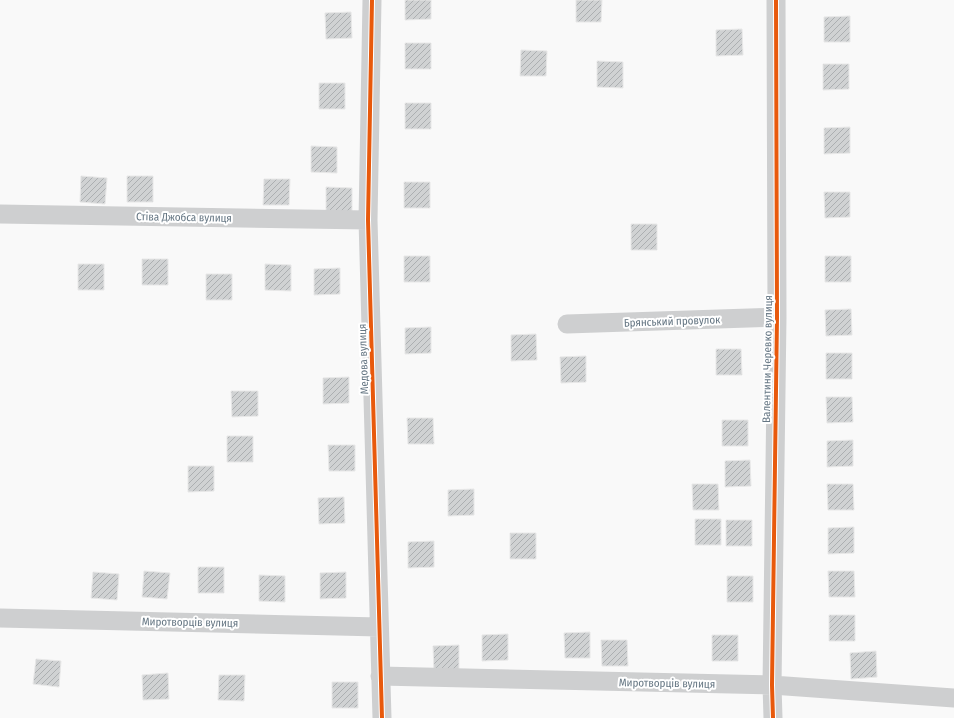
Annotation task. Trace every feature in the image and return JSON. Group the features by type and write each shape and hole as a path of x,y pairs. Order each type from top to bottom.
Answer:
{"street":[{"name":"Медова вулиця","path":"372,0 368,220 382,718"},
{"name":"Валентини Черевко вулиця","path":"773,718 772,685 776,317 776,0"},
{"name":"Стіва Джобса вулиця","path":"0,214 368,220"},
{"name":"Брянський провулок","path":"567,324 776,317"},
{"name":"Миротворців вулиця","path":"0,618 379,627"},
{"name":"Миротворців вулиця","path":"380,676 772,685 954,698"}],"building":[{"path":"405,0 431,0 431,19 405,20"},
{"path":"576,0 602,0 601,22 576,22"},
{"path":"351,12 352,38 326,39 325,13"},
{"path":"850,16 850,42 824,42 824,17"},
{"path":"742,29 743,55 716,56 716,30"},
{"path":"405,43 431,43 431,69 405,69"},
{"path":"521,50 547,51 546,76 520,76"},
{"path":"597,61 623,62 623,88 597,87"},
{"path":"823,64 849,64 849,89 823,90"},
{"path":"319,83 345,83 345,109 319,109"},
{"path":"405,103 431,103 431,129 405,129"},
{"path":"850,127 850,153 824,154 824,128"},
{"path":"311,146 337,147 337,173 311,172"},
{"path":"81,176 107,178 105,204 80,202"},
{"path":"127,176 153,176 153,202 127,202"},
{"path":"264,179 290,179 289,205 263,205"},
{"path":"404,182 430,182 430,208 404,208"},
{"path":"326,187 352,188 352,214 326,214"},
{"path":"824,192 850,192 850,217 825,218"},
{"path":"631,224 657,224 657,250 631,250"},
{"path":"404,256 430,256 430,282 404,282"},
{"path":"825,256 851,256 851,282 825,282"},
{"path":"142,259 168,259 168,285 142,285"},
{"path":"78,264 104,264 104,290 78,290"},
{"path":"265,264 291,265 291,291 265,290"},
{"path":"340,268 340,294 314,295 314,269"},
{"path":"206,274 232,274 232,300 206,300"},
{"path":"851,309 852,335 826,336 825,310"},
{"path":"431,327 431,353 405,354 405,328"},
{"path":"536,334 537,360 511,361 511,335"},
{"path":"716,349 741,349 742,375 716,375"},
{"path":"826,353 852,353 852,379 826,379"},
{"path":"586,356 586,382 561,383 560,357"},
{"path":"349,377 349,403 323,404 323,378"},
{"path":"231,391 258,391 258,416 232,417"},
{"path":"826,397 852,397 853,422 827,423"},
{"path":"407,418 433,418 434,444 408,444"},
{"path":"722,420 748,420 748,446 722,446"},
{"path":"227,436 253,436 253,462 227,462"},
{"path":"853,440 853,466 827,467 827,441"},
{"path":"328,445 355,445 355,471 329,471"},
{"path":"750,460 751,486 725,487 725,461"},
{"path":"188,466 214,466 214,491 188,492"},
{"path":"692,484 718,484 719,510 693,510"},
{"path":"827,484 853,484 854,510 828,510"},
{"path":"474,489 474,515 448,516 448,490"},
{"path":"344,497 345,523 319,524 318,498"},
{"path":"695,519 721,519 721,545 695,545"},
{"path":"726,520 752,520 752,546 726,546"},
{"path":"854,527 854,553 828,554 828,528"},
{"path":"510,533 536,533 536,559 510,559"},
{"path":"434,541 434,567 408,568 408,542"},
{"path":"198,567 224,567 224,593 198,593"},
{"path":"144,571 170,573 167,599 142,597"},
{"path":"828,571 854,571 855,597 829,597"},
{"path":"93,572 119,574 117,600 91,598"},
{"path":"346,572 346,598 320,599 320,573"},
{"path":"259,575 285,576 285,602 259,601"},
{"path":"727,576 753,576 753,602 727,602"},
{"path":"829,615 855,615 855,641 829,641"},
{"path":"590,632 590,658 565,658 564,633"},
{"path":"508,634 508,660 482,661 482,635"},
{"path":"712,635 738,635 738,661 712,661"},
{"path":"601,640 627,640 628,666 602,666"},
{"path":"459,645 459,671 434,672 433,646"},
{"path":"876,651 877,677 851,679 850,653"},
{"path":"36,659 61,661 59,687 33,684"},
{"path":"168,673 169,699 143,700 142,675"},
{"path":"219,675 245,675 244,701 218,700"},
{"path":"332,682 358,682 358,708 332,708"}],"cycle path":[{"path":"372,0 368,220 382,718"},
{"path":"773,718 772,685 777,317 776,0"}]}
